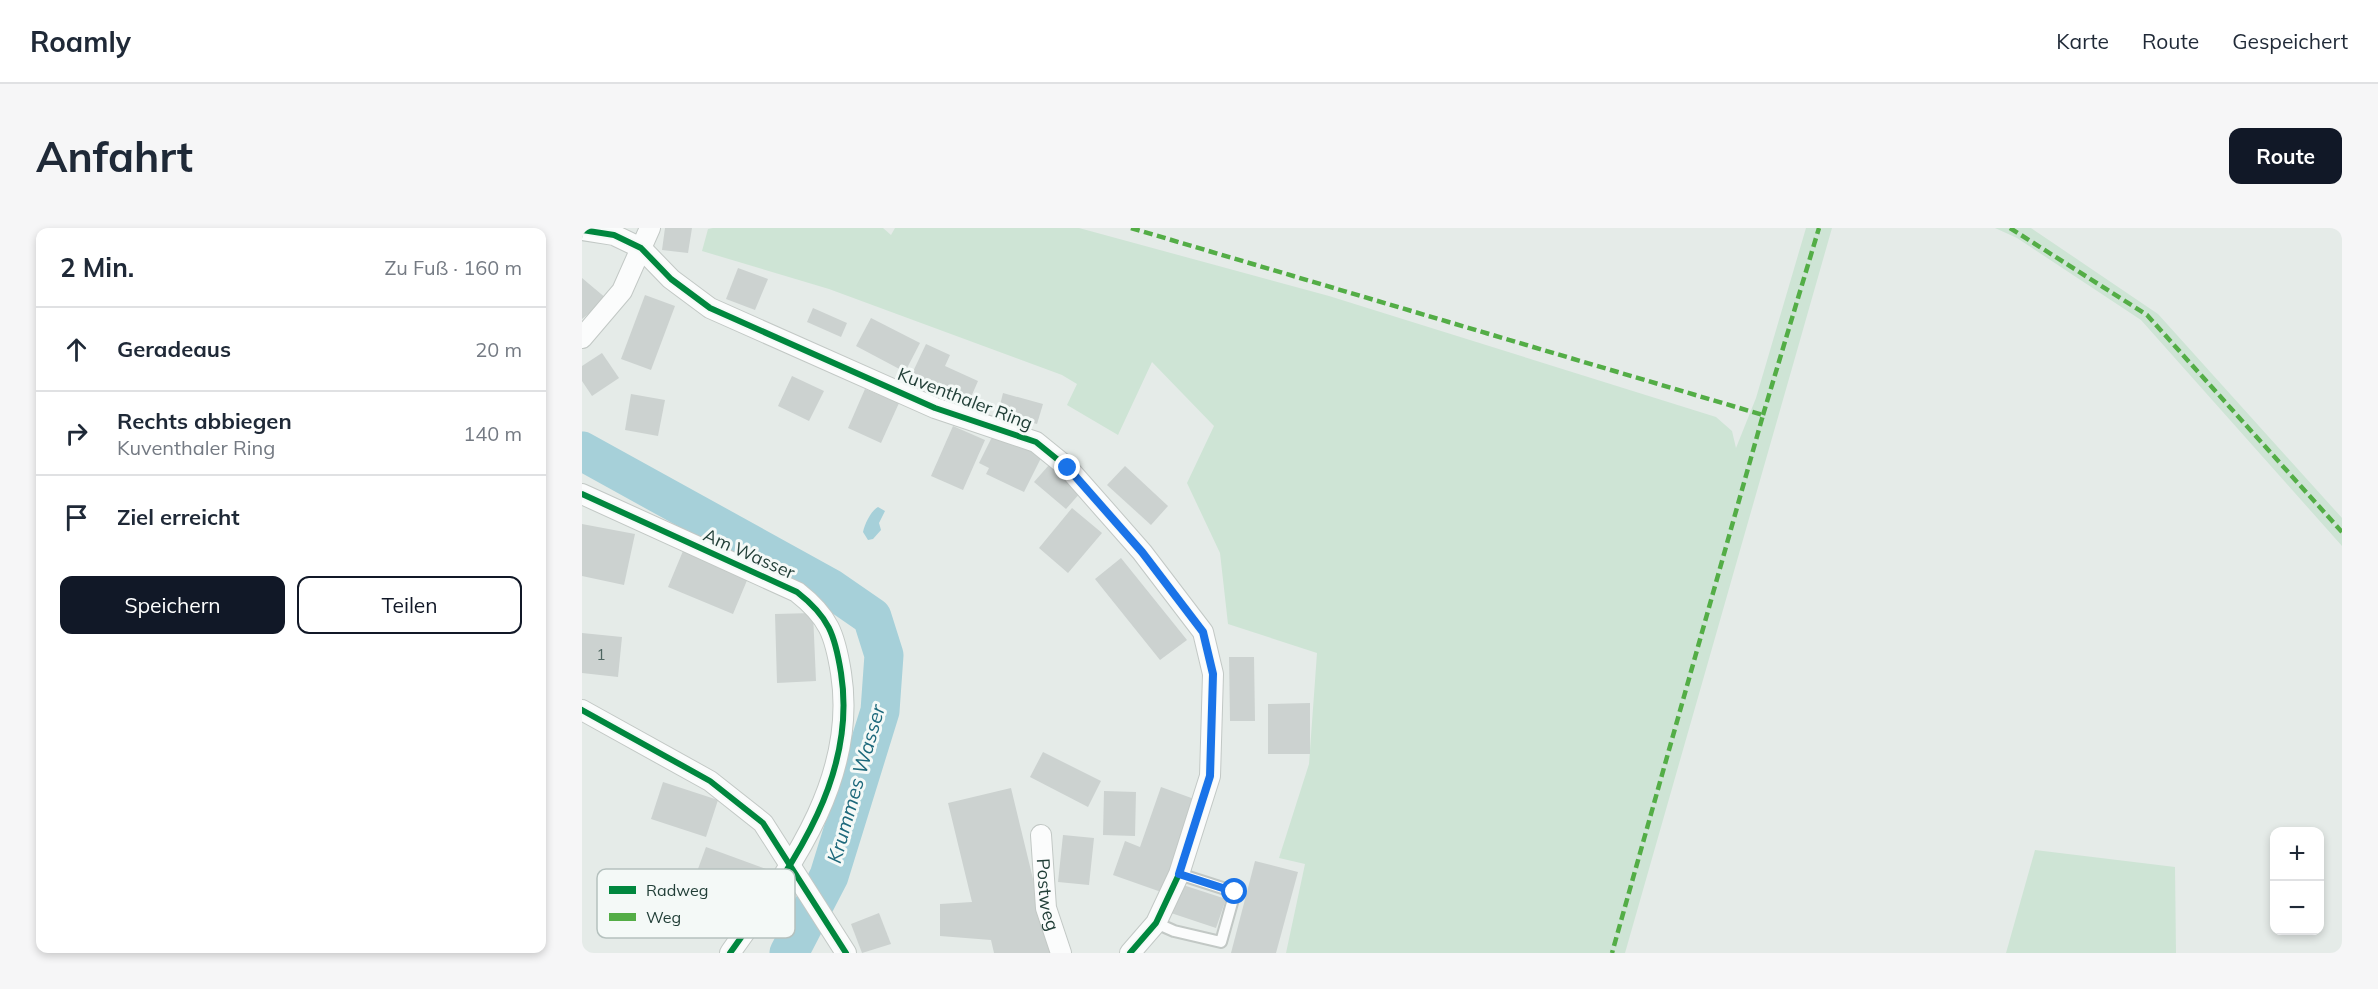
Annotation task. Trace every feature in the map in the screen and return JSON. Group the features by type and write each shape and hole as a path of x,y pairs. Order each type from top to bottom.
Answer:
{"street":[{"path":"582,338 622,291 650,228"},
{"name":"Kuventhaler Ring","path":"582,230 614,236 641,248 671,279 710,308 935,408 1036,442 1068,468 1142,552 1203,632 1213,674 1210,776 1179,874 1156,923 1130,953"},
{"name":"Am Wasser","path":"582,494 797,592 818,609 829,626 837,646 843,689 843,727 821,808 790,869"},
{"path":"582,710 710,781 763,823 794,869"},
{"name":"Postweg","path":"1041,835 1046,908 1061,953"},
{"path":"795,872 807,895 846,953"},
{"name":"Am Wasser","path":"730,953 741,938"}],"lane":[{"path":"1156,923 1174,931 1221,942 1235,892 1179,874"}],"green space":[{"path":"883,228 891,235 895,228 1079,228 1329,296 1716,417 1732,431 1736,448 1756,398 1806,228 1832,228 1625,953 1286,953 1305,864 1279,858 1309,764 1317,653 1228,624 1220,553 1187,483 1214,426 1152,362 1118,435 1067,405 1077,384 1062,375 829,289 702,251 708,229"},
{"path":"1995,228 2031,228 2158,314 2342,518 2342,546 2141,320 2017,238"},
{"path":"2035,850 2175,867 2176,953 2006,953"}],"water":[{"path":"878,507 885,511 879,523 881,530 873,539 868,540 863,532 871,514"}],"building":[{"path":"665,228 692,228 688,253 662,250"},
{"path":"738,268 768,279 755,310 726,299"},
{"path":"582,278 607,299 582,319"},
{"path":"645,295 675,306 651,370 621,359"},
{"path":"813,308 847,323 841,337 807,322"},
{"path":"871,318 920,343 905,372 856,346"},
{"path":"926,344 950,355 945,366 978,381 968,404 910,378"},
{"path":"602,353 619,378 592,396 582,381 582,366"},
{"path":"792,376 824,391 809,421 778,406"},
{"path":"865,389 899,403 881,443 848,428"},
{"path":"1003,393 1043,404 1037,424 998,413"},
{"path":"631,394 665,400 658,436 625,430"},
{"path":"953,426 985,440 963,490 931,476"},
{"path":"994,433 1042,456 1024,492 986,474 989,468 979,463"},
{"path":"1049,465 1081,492 1066,509 1034,482"},
{"path":"1125,466 1168,506 1151,525 1107,485"},
{"path":"1072,508 1102,533 1068,573 1039,548"},
{"path":"582,524 635,534 624,585 582,576"},
{"path":"683,551 748,578 733,614 668,587"},
{"path":"1121,558 1187,640 1160,660 1095,579"},
{"path":"813,613 816,681 777,683 775,614"},
{"path":"582,633 622,637 618,677 582,673"},
{"path":"1229,657 1254,657 1255,721 1230,721"},
{"path":"1310,703 1310,754 1268,754 1268,704"},
{"path":"1043,752 1101,781 1088,807 1030,777"},
{"path":"663,782 718,800 706,837 651,819"},
{"path":"1161,787 1197,800 1164,893 1113,875 1125,841 1140,847"},
{"path":"1011,788 1051,953 994,953 991,940 940,936 940,904 972,902 948,803"},
{"path":"1104,791 1136,792 1135,836 1103,835"},
{"path":"1063,835 1094,838 1089,885 1058,882"},
{"path":"706,847 766,869 698,869"},
{"path":"1255,861 1298,872 1276,953 1231,953"},
{"path":"1180,884 1226,899 1216,928 1171,913"},
{"path":"879,913 891,944 862,953 851,924"}],"waterway":[{"name":"Krummes Wasser","path":"582,451 830,588 872,617 884,655 880,711 829,876 789,953"}],"marked path":[{"path":"1131,228 1763,415 1612,953"},
{"path":"1763,415 1819,228"},
{"path":"2010,228 2147,315 2342,532"}],"cycle path":[{"path":"582,230 614,235 641,248 671,279 710,308 935,408 1036,442 1068,468 1142,552 1203,632 1213,674 1210,776 1179,874 1156,923 1130,953"},
{"path":"582,494 797,592 817,610 829,628 841,673 843,712 839,750 829,787 814,822 787,869"},
{"path":"582,710 710,781 763,823 792,869"},
{"path":"795,873 846,953"},
{"path":"730,953 740,938"}],"route":[{"path":"1068,468 1142,552 1203,632 1213,674 1210,776 1179,874 1235,892"}]}
